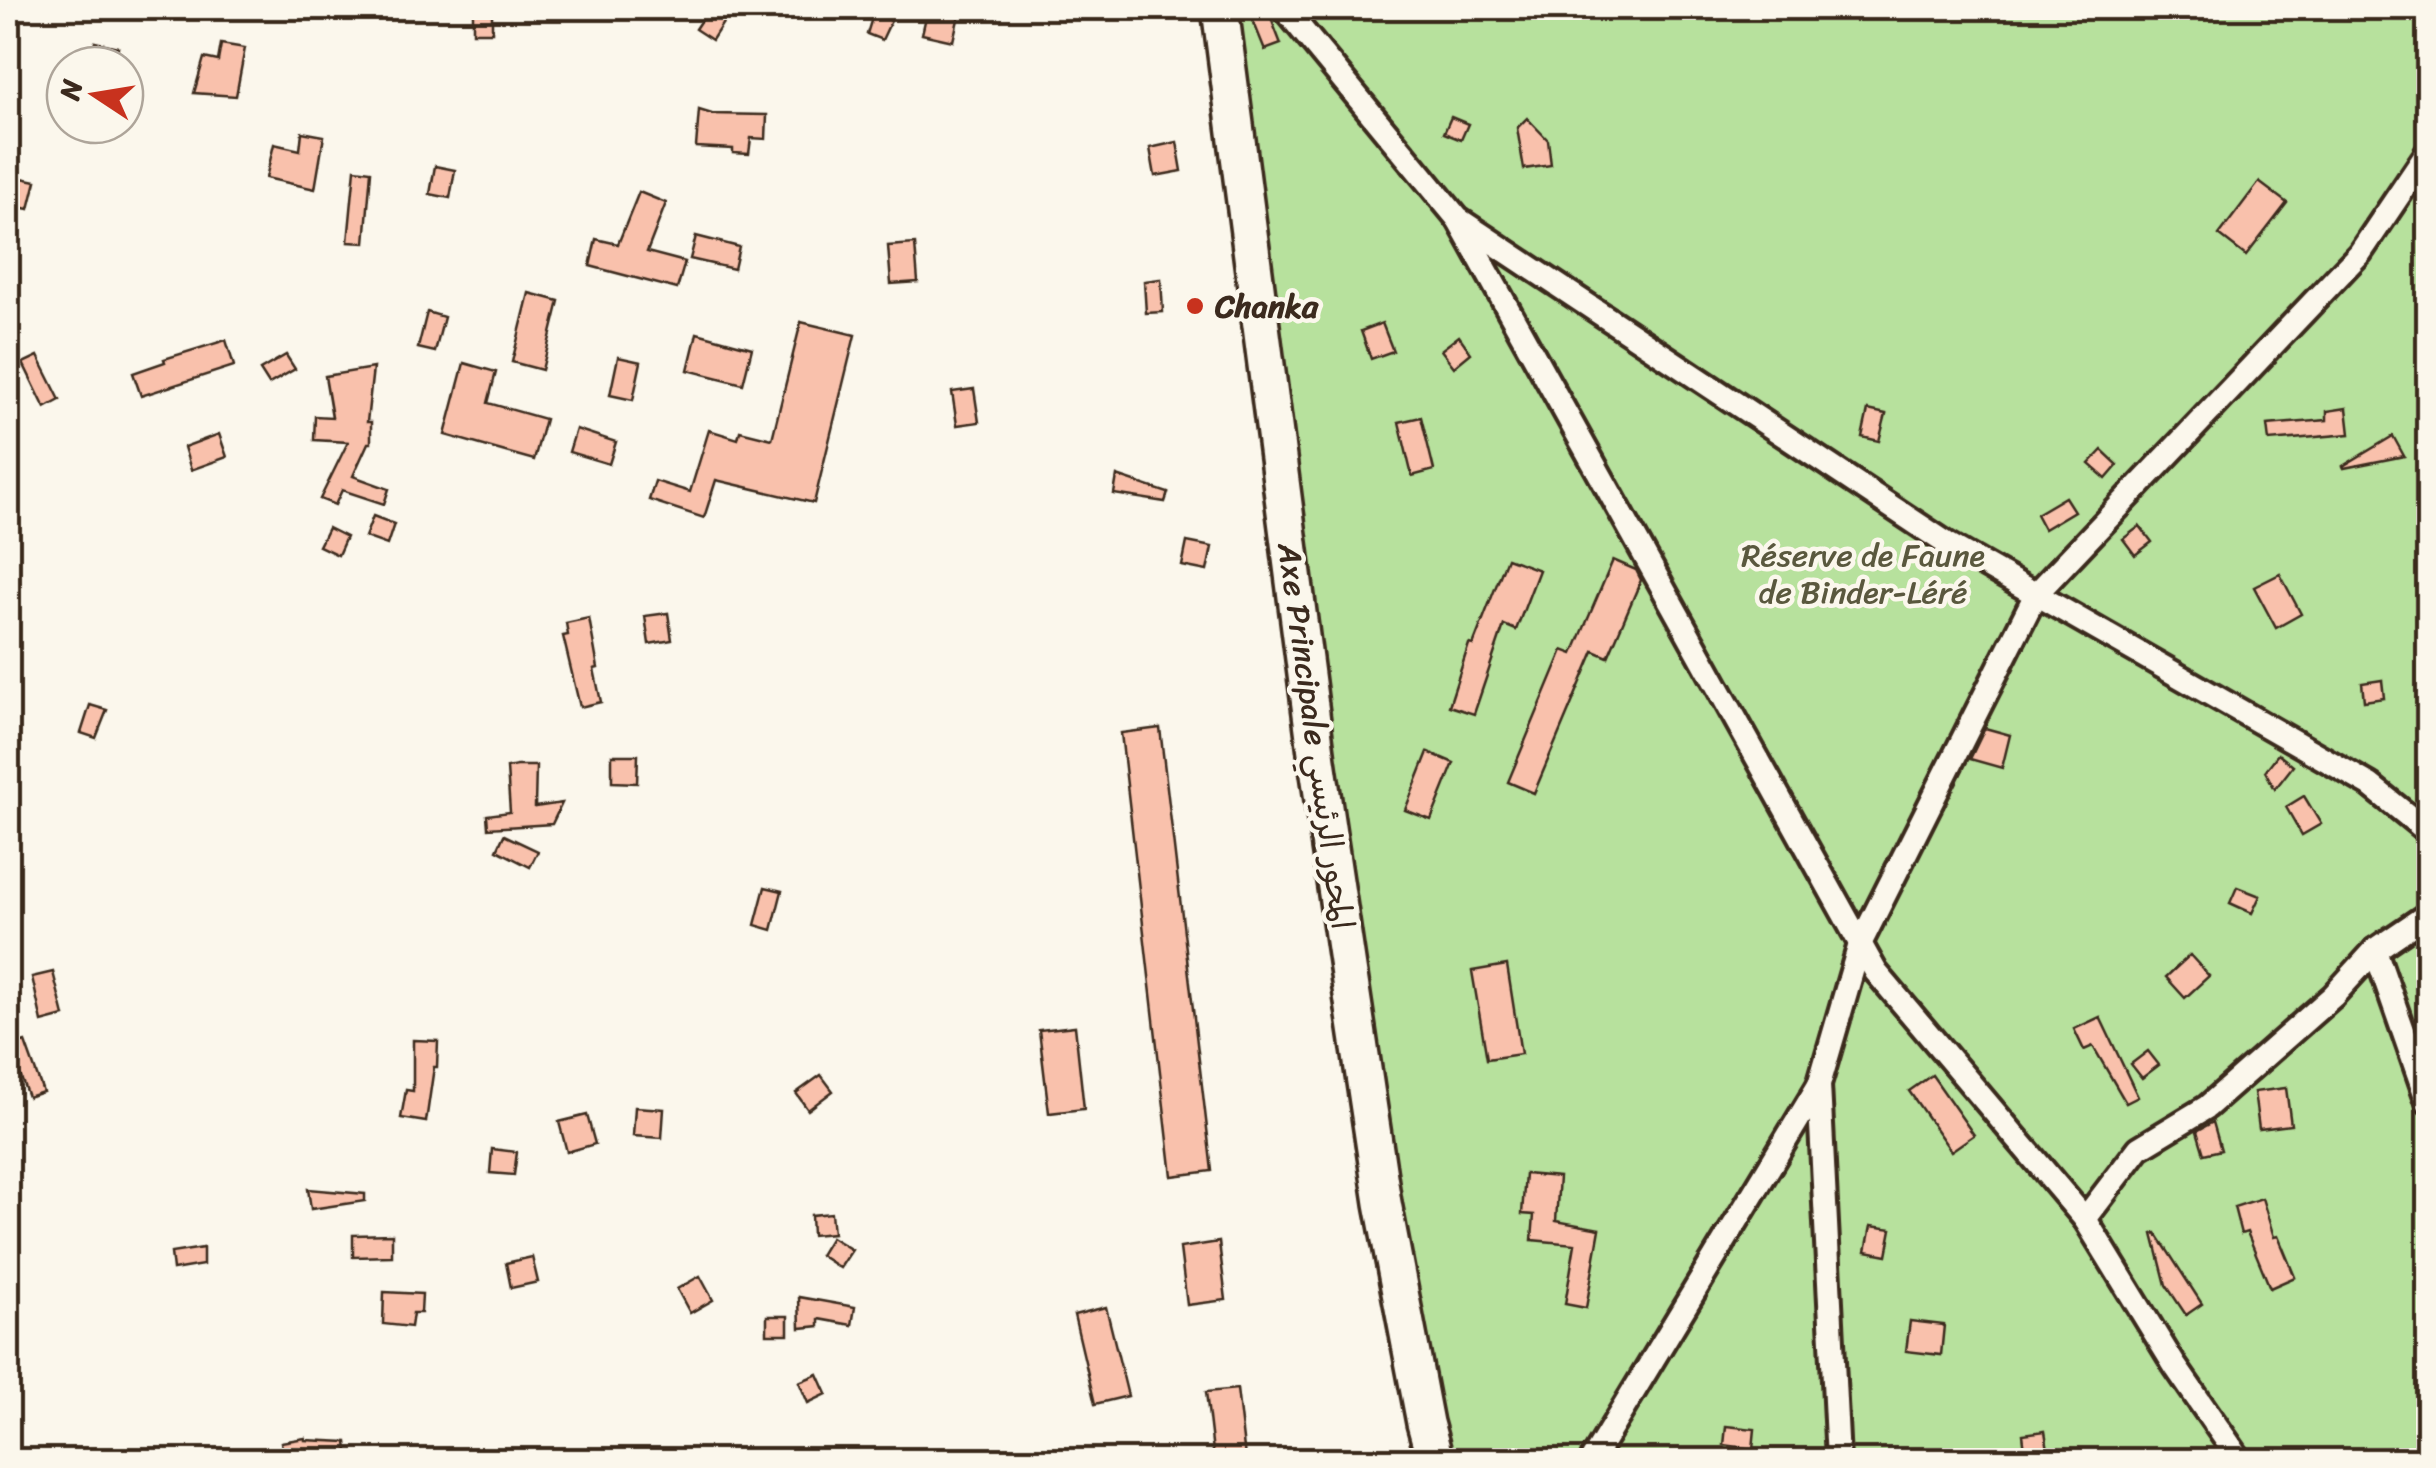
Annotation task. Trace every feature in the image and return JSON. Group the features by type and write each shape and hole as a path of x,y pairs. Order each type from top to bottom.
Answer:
{"main road":[{"name":"Axe Principale المحور الرئيسي","path":"1220,8 1320,779 1384,1203 1425,1423 1436,1460"}],"street":[{"path":"1284,8 1458,219 1876,972 2084,1219 2175,1366 2240,1460"},
{"path":"1592,1460 1819,1085 1860,944 2036,594 2360,253 2428,152"},
{"path":"1458,219 1946,543 2370,785 2428,832"},
{"path":"2084,1219 2139,1148 2207,1107 2334,996 2375,950 2428,914"},
{"path":"2375,950 2428,1102"},
{"path":"1819,1085 1838,1460"}],"green space":[{"name":"Réserve de Faune de Binder-Léré","path":"1220,8 2428,8 2428,1460 1435,1460"}],"building":[{"path":"473,8 492,8 492,32 473,32"},
{"path":"709,8 728,15 712,40 695,29"},
{"path":"875,8 897,8 882,40 867,34"},
{"path":"928,8 959,15 953,41 922,34"},
{"path":"1248,8 1267,8 1281,44 1265,50"},
{"path":"221,44 245,48 236,96 194,93 204,58 218,61"},
{"path":"699,110 712,114 767,115 766,139 751,138 749,154 696,147"},
{"path":"1451,117 1468,124 1461,140 1444,133"},
{"path":"1527,118 1548,140 1551,165 1524,169 1517,128"},
{"path":"302,132 324,136 315,189 266,178 274,144 300,150"},
{"path":"1177,142 1182,171 1155,176 1150,148"},
{"path":"435,166 455,170 450,198 430,194"},
{"path":"355,169 371,171 365,243 348,242"},
{"path":"17,177 36,181 29,209 10,205"},
{"path":"2259,182 2287,203 2246,256 2219,235"},
{"path":"639,192 666,203 647,252 685,262 677,289 590,266 596,239 618,244"},
{"path":"696,236 739,247 734,269 690,259"},
{"path":"915,244 918,282 891,284 888,246"},
{"path":"1161,279 1163,312 1146,313 1144,281"},
{"path":"529,293 559,301 542,370 512,362"},
{"path":"427,312 444,317 435,352 418,348"},
{"path":"801,322 855,335 814,503 716,480 704,518 649,500 655,481 690,492 709,430 738,439 740,431 772,439"},
{"path":"1382,323 1393,351 1371,359 1361,331"},
{"path":"697,333 752,348 743,384 688,370"},
{"path":"1459,336 1471,353 1454,367 1441,350"},
{"path":"226,340 234,366 141,396 133,373"},
{"path":"286,355 295,369 269,384 260,370"},
{"path":"38,356 60,400 45,408 23,363"},
{"path":"618,357 641,362 633,400 610,395"},
{"path":"464,363 496,372 488,403 545,419 534,460 445,435"},
{"path":"373,368 367,422 371,422 371,443 353,476 389,489 384,504 342,490 335,505 320,499 348,442 314,440 315,416 332,417 325,376"},
{"path":"974,389 979,422 957,425 952,392"},
{"path":"2347,408 2350,434 2269,441 2267,425 2327,420 2327,411"},
{"path":"1868,410 1886,414 1879,441 1862,437"},
{"path":"1421,417 1434,470 1412,476 1399,422"},
{"path":"576,429 616,442 609,464 569,452"},
{"path":"219,434 227,457 191,470 184,447"},
{"path":"2393,436 2404,456 2344,468 2343,466"},
{"path":"2102,450 2118,465 2106,479 2089,464"},
{"path":"1117,476 1168,493 1165,502 1114,494"},
{"path":"2065,497 2074,511 2044,529 2036,514"},
{"path":"373,516 394,524 387,545 365,537"},
{"path":"2140,526 2152,542 2135,555 2123,539"},
{"path":"328,528 346,537 338,555 319,546"},
{"path":"1187,542 1212,547 1207,571 1182,566"},
{"path":"1507,558 1539,570 1516,630 1504,625 1474,714 1449,706 1469,644 1473,645"},
{"path":"1613,560 1636,570 1641,580 1608,657 1594,651 1534,793 1508,782 1563,650 1573,654"},
{"path":"2280,574 2301,614 2276,628 2254,587"},
{"path":"668,613 672,640 649,644 645,616"},
{"path":"589,618 601,702 580,707 563,636 568,635 566,623"},
{"path":"2382,680 2384,698 2364,701 2362,683"},
{"path":"90,705 107,710 96,738 81,733"},
{"path":"1160,728 1212,1171 1172,1176 1121,733"},
{"path":"1985,728 2010,735 2002,768 1970,759"},
{"path":"1428,752 1454,763 1431,820 1405,810"},
{"path":"2278,754 2293,766 2275,789 2265,771"},
{"path":"612,755 638,755 637,783 612,782"},
{"path":"536,766 535,807 562,803 552,824 488,828 487,815 510,812 507,768"},
{"path":"2304,796 2321,824 2302,835 2286,807"},
{"path":"504,835 538,851 530,867 497,850"},
{"path":"765,887 782,891 772,930 755,925"},
{"path":"2237,887 2260,896 2252,913 2230,903"},
{"path":"2190,955 2209,976 2185,998 2166,977"},
{"path":"1507,965 1521,1054 1487,1059 1472,971"},
{"path":"53,972 64,1016 42,1022 32,977"},
{"path":"2100,1017 2138,1097 2126,1103 2093,1046 2084,1050 2074,1029"},
{"path":"1075,1026 1084,1109 1049,1113 1039,1030"},
{"path":"413,1040 438,1041 426,1122 401,1118 406,1090 413,1091"},
{"path":"25,1042 43,1092 28,1097 10,1047"},
{"path":"2148,1051 2159,1065 2142,1078 2131,1064"},
{"path":"821,1075 833,1091 808,1110 796,1093"},
{"path":"1932,1075 1974,1135 1951,1151 1909,1091"},
{"path":"2286,1088 2291,1125 2259,1129 2254,1092"},
{"path":"635,1107 664,1109 662,1138 633,1136"},
{"path":"587,1115 595,1144 567,1152 559,1122"},
{"path":"2213,1122 2221,1150 2204,1154 2197,1131"},
{"path":"492,1149 517,1152 514,1175 490,1173"},
{"path":"1525,1174 1559,1177 1556,1221 1600,1229 1586,1308 1565,1304 1575,1244 1532,1240 1534,1215 1522,1214"},
{"path":"308,1189 365,1194 365,1201 311,1209"},
{"path":"2262,1198 2274,1237 2278,1236 2295,1277 2270,1288 2247,1232 2241,1234 2234,1207"},
{"path":"831,1213 833,1233 812,1235 811,1215"},
{"path":"1871,1226 1892,1229 1887,1255 1866,1251"},
{"path":"2156,1233 2202,1304 2186,1315 2166,1285 2153,1234"},
{"path":"392,1234 392,1256 353,1257 353,1235"},
{"path":"831,1237 852,1250 840,1268 820,1255"},
{"path":"1219,1242 1226,1300 1187,1305 1180,1248"},
{"path":"203,1248 203,1265 173,1270 171,1253"},
{"path":"532,1257 538,1282 511,1288 506,1263"},
{"path":"700,1276 713,1300 690,1313 677,1289"},
{"path":"384,1292 422,1294 421,1313 413,1313 411,1327 383,1324"},
{"path":"799,1297 855,1307 852,1325 819,1319 819,1326 800,1328"},
{"path":"1106,1307 1128,1396 1095,1404 1074,1315"},
{"path":"767,1316 788,1316 788,1334 767,1334"},
{"path":"1910,1321 1944,1325 1941,1355 1906,1351"},
{"path":"818,1374 827,1394 808,1403 799,1382"},
{"path":"1237,1389 1245,1457 1214,1460 1206,1392"},
{"path":"1726,1426 1755,1429 1753,1449 1724,1445"},
{"path":"2045,1431 2049,1456 2026,1459 2023,1434"},
{"path":"305,1438 347,1442 348,1451 284,1460 281,1442"}],"place":[{"name":"Chanka","path":"1195,306"}]}
